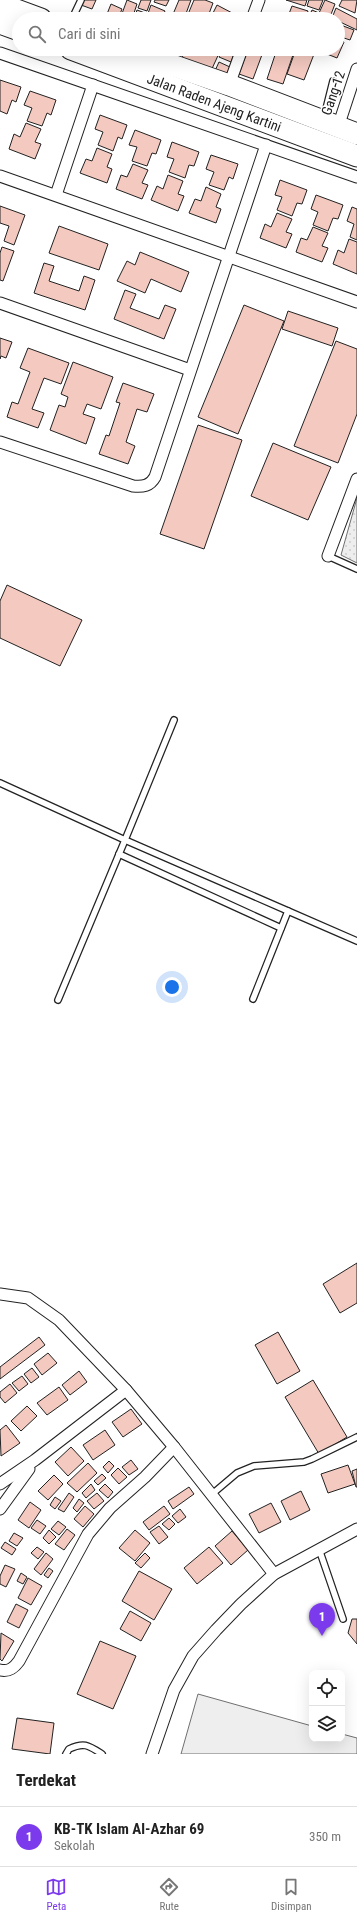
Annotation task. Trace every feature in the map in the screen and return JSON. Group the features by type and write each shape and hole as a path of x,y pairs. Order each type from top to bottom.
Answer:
{"highway":[{"path":"1,8 16,12"},
{"path":"1,8 12,21"},
{"name":"Jalan Raden Ajeng Kartini","path":"90,56 357,156"},
{"name":"Jalan Raden Ajeng Kartini","path":"146,56 229,85 357,134"}],"street":[{"path":"254,12 258,0"},
{"path":"0,53 357,177"},
{"path":"229,85 239,56"},
{"name":"Gang 12","path":"330,124 357,69"},
{"path":"56,195 93,85"},
{"path":"0,442 133,486 141,487 151,483 155,477 227,256 266,145"},
{"path":"0,176 357,302"},
{"path":"0,303 190,370"},
{"path":"328,556 357,479"},
{"path":"0,1294 28,1298 59,1320 126,1390 174,1447 274,1574"},
{"path":"0,1484 35,1460 126,1390"},
{"path":"0,1670 10,1670 14,1668 19,1661 88,1534 110,1508 145,1477 174,1447"},
{"path":"0,1509 35,1460"},
{"path":"152,1754 174,1690 193,1656 241,1604 274,1574 357,1529"}],"lane":[{"path":"75,12 81,0"},
{"path":"330,124 333,81"},
{"path":"328,556 357,569"},
{"path":"58,1000 174,720"},
{"path":"0,783 125,840 357,941"},
{"path":"119,854 281,928"},
{"path":"253,999 288,911"},
{"path":"211,1495 237,1473 254,1466 308,1460 357,1437"},
{"path":"319,1549 343,1619"},
{"path":"66,1754 69,1749 80,1744 91,1746 102,1754"}],"shaded area":[{"path":"357,498 357,563 341,555"},
{"path":"198,1694 309,1725 309,1742 345,1742 345,1735 357,1738 357,1754 181,1754"}],"building":[{"path":"83,0 96,0 92,9 81,5"},
{"path":"127,0 137,4 134,12 123,12"},
{"path":"141,0 151,0 147,11 138,8"},
{"path":"155,0 169,0 166,6 154,2"},
{"path":"179,0 191,0 187,12 174,12"},
{"path":"194,0 205,0 213,3 210,12 189,12"},
{"path":"286,0 307,0 305,6"},
{"path":"309,0 323,0 319,10 307,6"},
{"path":"325,0 335,4 332,12 319,12"},
{"path":"342,0 357,0 355,13 339,6"},
{"path":"111,4 122,9 121,12 108,12"},
{"path":"151,5 165,11 164,12 148,12"},
{"path":"217,5 230,12 214,12"},
{"path":"292,6 308,11 308,12 290,12"},
{"path":"336,8 344,12 334,12"},
{"path":"345,13 357,19 357,30 345,24"},
{"path":"345,27 354,30 350,40 345,38"},
{"path":"166,56 180,56 177,61"},
{"path":"183,56 218,56 210,73 181,60"},
{"path":"220,56 233,56 231,62"},
{"path":"245,56 262,56 253,79 239,74"},
{"path":"275,56 293,56 283,84 267,79"},
{"path":"293,56 313,56 304,80 287,74"},
{"path":"219,62 230,67 225,78 214,73"},
{"path":"0,80 21,87 16,102 12,100 7,114 0,111"},
{"path":"30,91 56,100 51,115 47,113 42,126 27,121 32,108 24,105"},
{"path":"100,115 127,125 122,139 118,137 113,151 98,145 103,132 95,129"},
{"path":"26,123 41,129 35,142 41,144 35,159 9,149 14,134 20,137"},
{"path":"135,130 161,140 156,154 152,153 147,166 132,161 137,147 129,145"},
{"path":"172,142 199,152 194,166 189,165 185,178 169,172 174,159 167,157"},
{"path":"97,148 112,154 107,167 112,169 107,183 80,173 86,159 92,161"},
{"path":"211,155 238,164 233,179 229,177 224,190 209,185 214,172 206,169"},
{"path":"133,164 148,170 142,183 148,185 142,199 116,189 121,175 127,177"},
{"path":"168,175 183,181 178,194 184,196 178,211 151,200 157,186 163,189"},
{"path":"280,180 307,190 302,204 297,203 292,216 277,210 282,197 275,195"},
{"path":"206,187 221,194 216,207 221,209 216,223 189,213 195,199 201,201"},
{"path":"316,195 343,205 338,219 333,218 328,231 313,225 318,212 311,209"},
{"path":"0,206 25,215 14,245 4,241 9,226 0,223"},
{"path":"352,207 357,209 357,240 350,237 354,224 347,221"},
{"path":"277,213 292,219 286,232 292,234 286,248 260,238 265,224 271,227"},
{"path":"59,226 108,244 99,270 49,253"},
{"path":"313,227 328,233 322,246 328,248 322,262 296,252 301,238 307,240"},
{"path":"349,239 357,242 357,274 333,264 338,250 344,253"},
{"path":"2,247 14,251 3,281 0,280 0,253"},
{"path":"140,252 189,272 181,292 151,279 145,293 117,281 127,261 135,265"},
{"path":"44,263 54,266 49,281 79,291 84,276 95,280 85,310 34,293"},
{"path":"125,290 136,294 130,308 159,319 165,305 176,309 164,339 114,319"},
{"path":"244,305 284,321 238,434 198,417"},
{"path":"288,311 338,328 332,346 282,329"},
{"path":"0,338 12,342 6,358 1,356 0,359"},
{"path":"336,341 357,349 357,414 338,463 294,446"},
{"path":"28,348 69,363 61,384 44,378 32,409 44,413 38,428 7,417 12,402 18,404 30,372 20,368"},
{"path":"73,362 113,377 101,409 87,404 83,414 95,418 86,444 50,430 59,405 65,407 68,397 61,394"},
{"path":"123,383 154,394 147,412 137,409 126,442 135,446 128,464 99,454 106,435 109,436 120,403 116,402"},
{"path":"198,425 242,440 204,549 160,534"},
{"path":"273,443 331,467 308,520 251,496"},
{"path":"7,585 82,620 60,666 0,638 0,601"},
{"path":"357,1263 357,1303 340,1313 323,1284"},
{"path":"278,1332 300,1371 277,1384 255,1345"},
{"path":"39,1337 45,1345 0,1379 0,1367"},
{"path":"48,1353 57,1363 42,1375 34,1364"},
{"path":"32,1368 39,1377 31,1383 24,1374"},
{"path":"79,1371 87,1382 70,1395 62,1385"},
{"path":"22,1376 28,1384 19,1391 12,1383"},
{"path":"313,1380 347,1437 319,1454 285,1397"},
{"path":"10,1384 17,1393 5,1403 0,1397 0,1392"},
{"path":"59,1387 68,1400 47,1415 37,1403"},
{"path":"27,1406 37,1416 21,1431 11,1421"},
{"path":"131,1409 142,1424 123,1437 112,1422"},
{"path":"6,1425 20,1443 1,1456 0,1430"},
{"path":"105,1430 115,1445 93,1460 83,1445"},
{"path":"71,1447 84,1461 68,1476 55,1462"},
{"path":"131,1460 138,1469 129,1475 122,1467"},
{"path":"109,1461 114,1466 108,1473 103,1467"},
{"path":"88,1463 97,1473 77,1492 67,1483"},
{"path":"348,1465 355,1484 328,1493 321,1474"},
{"path":"118,1468 127,1477 119,1484 111,1475"},
{"path":"357,1469 357,1487 356,1487 352,1471"},
{"path":"102,1474 106,1478 98,1485 94,1481"},
{"path":"54,1475 63,1484 48,1500 38,1491"},
{"path":"91,1484 95,1490 86,1498 82,1493"},
{"path":"105,1484 113,1492 108,1498 99,1490"},
{"path":"189,1487 194,1494 173,1509 168,1501"},
{"path":"301,1491 310,1510 290,1520 281,1501"},
{"path":"69,1493 74,1497 64,1512 58,1509"},
{"path":"97,1493 104,1501 94,1509 87,1501"},
{"path":"55,1497 61,1501 55,1509 50,1505"},
{"path":"79,1499 84,1503 77,1512 73,1508"},
{"path":"30,1502 41,1510 29,1528 18,1520"},
{"path":"271,1503 281,1522 259,1533 249,1514"},
{"path":"85,1506 94,1514 83,1527 74,1519"},
{"path":"164,1506 170,1514 149,1530 143,1522"},
{"path":"180,1509 186,1517 178,1523 172,1516"},
{"path":"169,1518 175,1524 169,1530 162,1524"},
{"path":"37,1520 46,1526 40,1534 31,1528"},
{"path":"58,1521 66,1527 59,1535 51,1529"},
{"path":"159,1526 168,1537 159,1544 150,1532"},
{"path":"67,1529 75,1535 64,1550 55,1544"},
{"path":"49,1530 56,1537 49,1544 43,1538"},
{"path":"135,1530 150,1543 135,1561 119,1548"},
{"path":"232,1531 248,1550 231,1565 215,1546"},
{"path":"14,1533 23,1538 17,1546 9,1541"},
{"path":"5,1542 16,1549 12,1555 1,1548"},
{"path":"37,1547 44,1552 38,1559 31,1553"},
{"path":"209,1547 223,1563 197,1584 184,1568"},
{"path":"46,1553 53,1559 41,1575 34,1569"},
{"path":"145,1553 150,1558 141,1568 135,1563"},
{"path":"5,1565 15,1569 6,1587 0,1584 0,1576"},
{"path":"49,1568 53,1571 48,1578 44,1575"},
{"path":"139,1571 172,1589 154,1620 122,1601"},
{"path":"21,1573 27,1577 23,1584 17,1581"},
{"path":"28,1578 42,1586 31,1605 18,1598"},
{"path":"16,1604 28,1610 19,1628 7,1622"},
{"path":"130,1611 151,1623 141,1641 120,1629"},
{"path":"352,1619 357,1619 357,1644 348,1633"},
{"path":"1,1633 14,1641 2,1661 0,1659"},
{"path":"100,1641 136,1656 113,1709 77,1694"},
{"path":"17,1718 54,1723 50,1754 12,1749"}],"place":[{"name":"KB-TK Islam Al-Azhar 69","path":"322,1636"}]}
